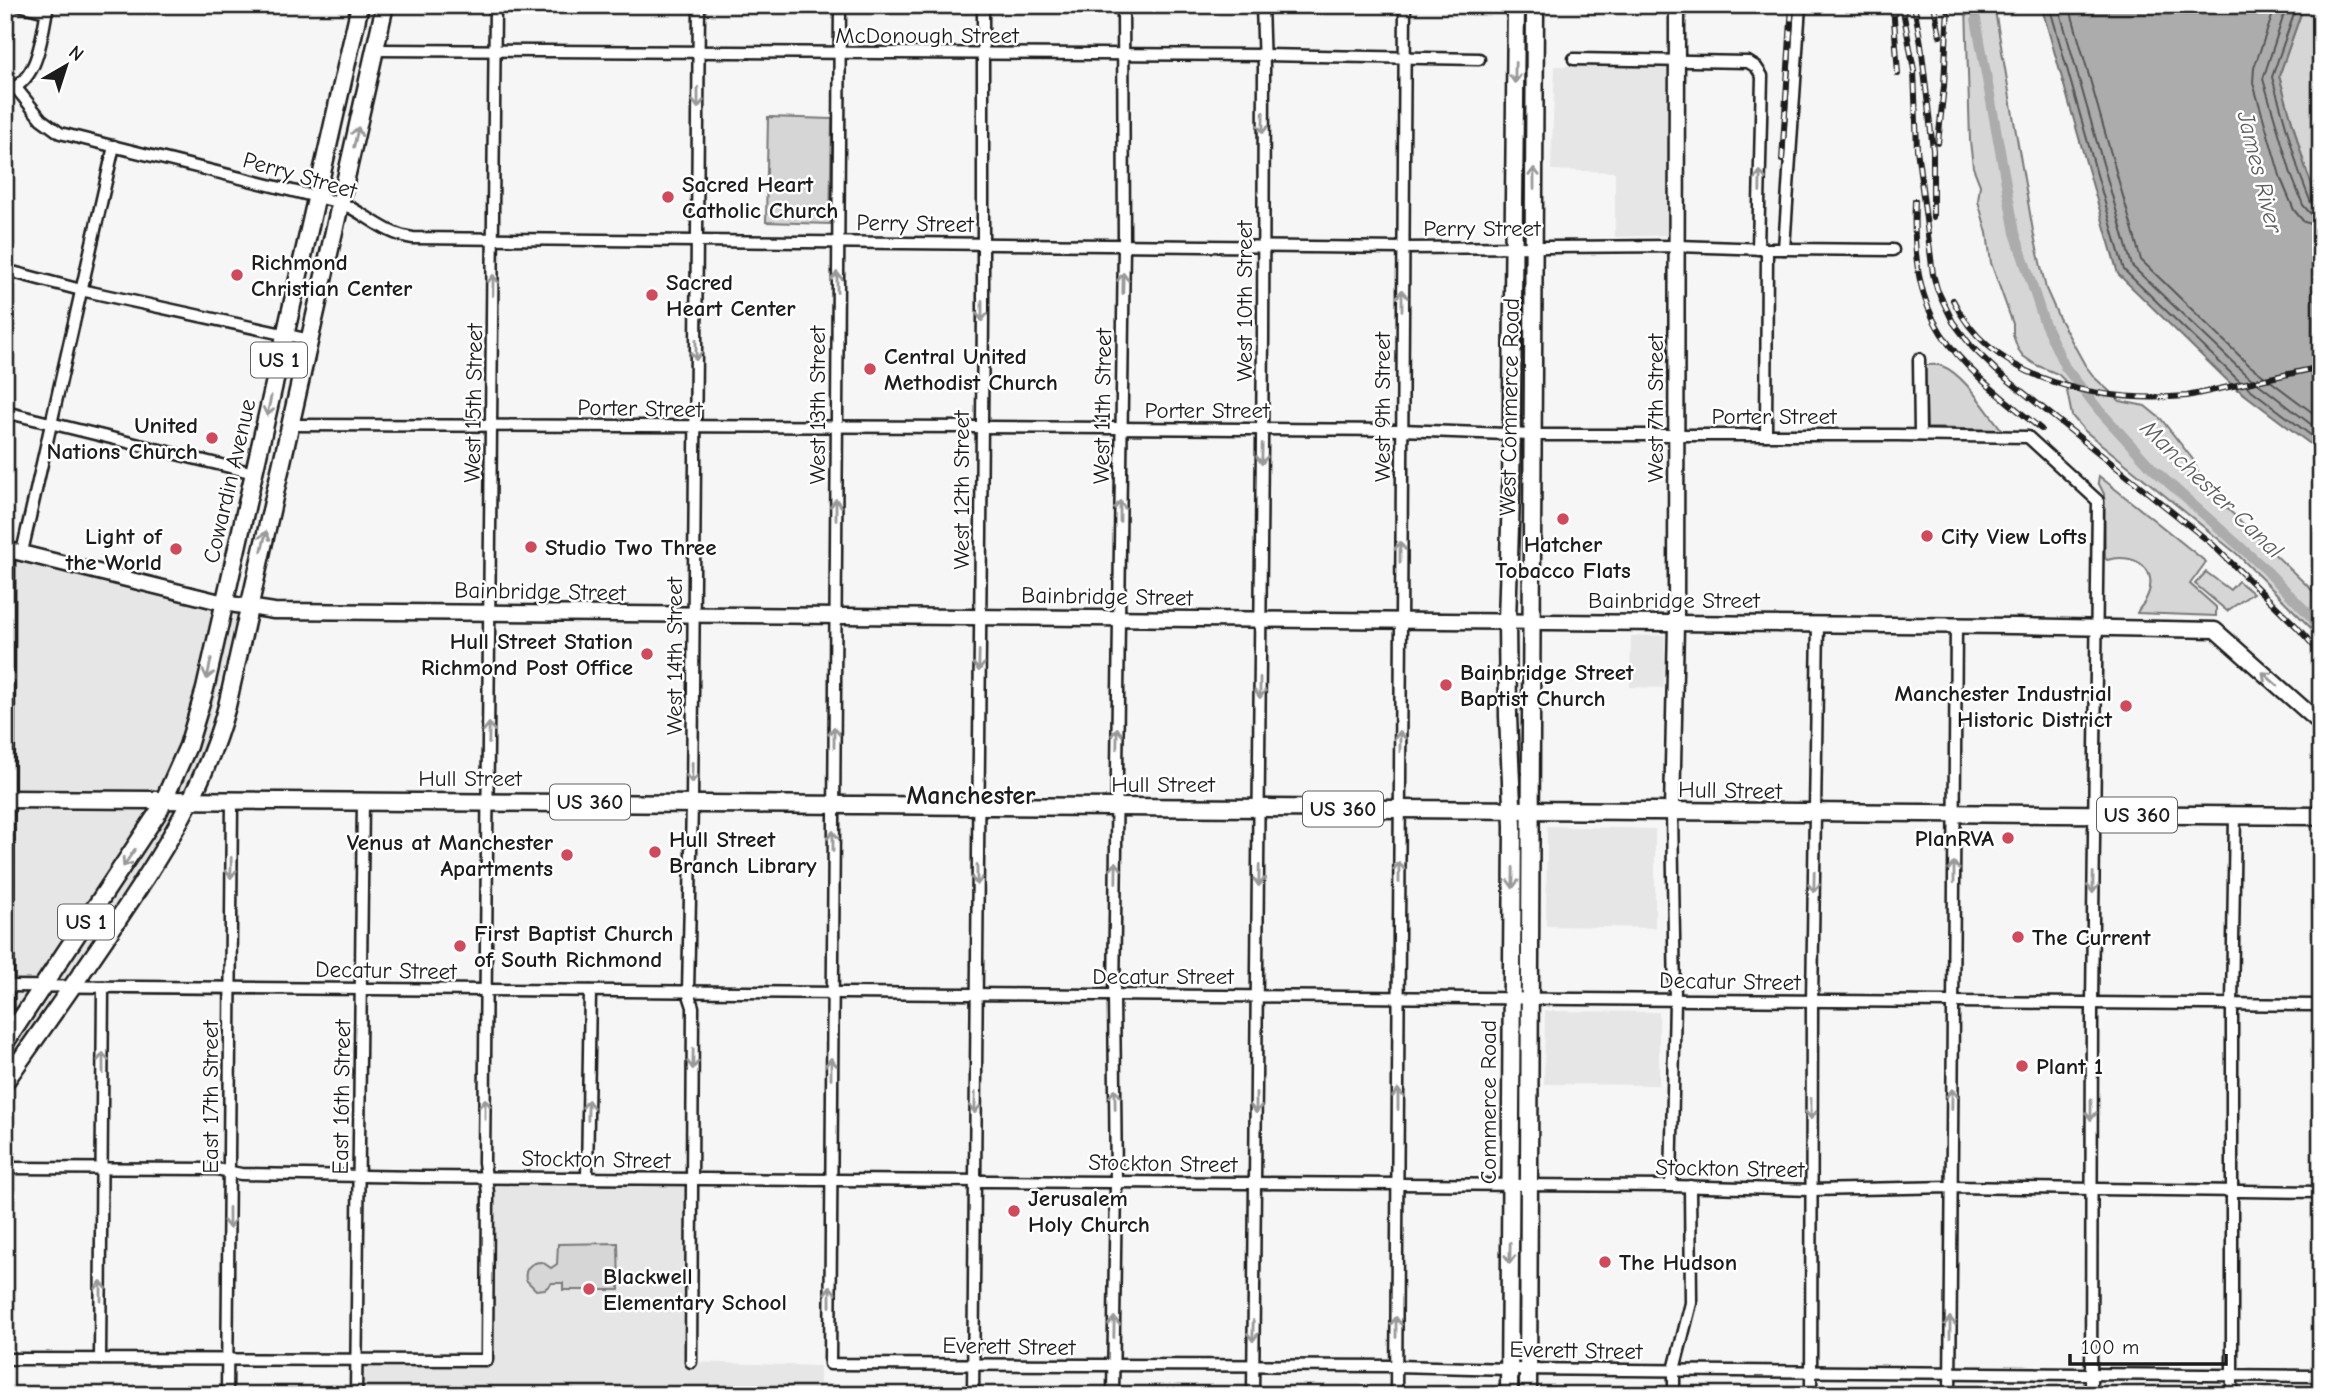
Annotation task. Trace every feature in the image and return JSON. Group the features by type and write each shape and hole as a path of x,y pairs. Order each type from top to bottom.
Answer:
{"main road":[{"name":"Cowardin Avenue","path":"165,799 193,733 360,5"},
{"name":"Cowardin Avenue","path":"192,799 220,729 385,5"},
{"name":"West Commerce Road","path":"1513,809 1507,621 1512,435 1516,5"},
{"name":"West Commerce Road","path":"1532,810 1530,622 1535,5"},
{"name":"Hull Street","path":"7,799 2321,816"},
{"name":"US 1","path":"6,1042 137,847 165,799"},
{"name":"US 1","path":"5,1082 165,848 192,799"},
{"name":"Commerce Road","path":"1509,1395 1513,809"},
{"name":"Commerce Road","path":"1528,1395 1532,810"}],"street":[{"path":"5,92 16,88 26,79 35,64 47,8 19,5"},
{"name":"West 15th Street","path":"356,1360 487,1360 486,990 495,5"},
{"name":"West 14th Street","path":"691,1362 693,1007 688,992 699,5"},
{"name":"West 13th Street","path":"830,1364 840,5"},
{"name":"West 12th Street","path":"973,1395 983,5"},
{"name":"West 11th Street","path":"1113,1395 1116,1182 1114,996 1124,244 1123,5"},
{"name":"West 10th Street","path":"1253,1395 1263,429 1262,5"},
{"name":"West 9th Street","path":"1396,1395 1405,5"},
{"name":"West 7th Street","path":"1672,811 1676,624 1677,5"},
{"path":"1784,249 1800,5"},
{"name":"McDonough Street","path":"375,50 1264,55 1479,59"},
{"path":"1574,59 1748,62 1760,71 1766,435"},
{"name":"Perry Street","path":"16,88 49,127 60,132 341,203 360,211 385,230 400,236 1403,248 1678,246 1893,250"},
{"path":"6,1042 12,550 51,424 114,146"},
{"path":"5,270 81,290 310,340"},
{"path":"1919,359 1920,435"},
{"path":"5,412 254,473"},
{"name":"Porter Street","path":"290,425 980,427 1401,430 1512,435 2028,437 2098,501 2098,627"},
{"name":"Bainbridge Street","path":"12,550 224,603 274,611 1956,625 2215,630 2321,724"},
{"path":"1811,1395 1812,1001 1818,624"},
{"path":"1950,1395 1956,625"},
{"path":"2091,1395 2092,1004 2098,627"},
{"name":"East 17th Street","path":"227,1395 232,800"},
{"name":"East 16th Street","path":"356,1395 363,801"},
{"path":"1671,1186 1675,1000 1672,811"},
{"path":"2232,1395 2235,815"},
{"name":"Decatur Street","path":"7,986 2321,1005"},
{"path":"100,1359 103,987"},
{"path":"587,1178 590,991"},
{"name":"Stockton Street","path":"5,1168 216,1169 241,1174 359,1177 1511,1184 1811,1190 1951,1186 2321,1192"},
{"path":"1674,1395 1674,1370 1691,1303 1690,1186"},
{"path":"5,1359 356,1360"},
{"name":"Everett Street","path":"830,1364 1396,1366 2321,1376"}],"shaded area":[{"path":"1966,5 1994,5 2033,231 2046,289 2085,365 2120,401 2145,406 2161,419 2194,461 2203,485 2321,599 2321,638 2237,554 2085,431 2072,416 2065,381 2058,374 2036,365 2018,349 2013,335 2013,324 1991,263 1987,233 1978,201 1980,185 1973,167 1970,141"},
{"path":"2304,5 2321,5 2321,208 2306,170 2279,76"},
{"path":"1555,66 1671,67 1672,235 1615,237 1615,172 1551,170"},
{"path":"768,117 832,119 830,224 766,222"},
{"path":"1925,365 1942,366 1959,377 2002,430 1927,428"},
{"path":"2099,476 2206,562 2190,584 2216,607 2216,616 2137,613 2150,588 2148,571 2143,565 2127,558 2105,558 2104,494 2098,482"},
{"path":"5,550 239,608 187,809 5,1079"},
{"path":"2206,572 2230,590 2238,581 2253,593 2227,611 2195,584"},
{"path":"1665,635 1664,688 1630,687 1631,636"},
{"path":"1547,826 1655,829 1655,928 1546,926"},
{"path":"1545,1011 1659,1012 1659,1085 1544,1084"},
{"name":"Blackwell Elementary School","path":"486,1177 692,1179 691,1362 820,1366 820,1395 356,1395 356,1360 487,1360"},
{"path":"618,1243 619,1290 563,1290 563,1283 552,1283 545,1289 536,1290 526,1280 526,1273 531,1265 542,1262 551,1268 557,1264 558,1244"}],"water":[{"name":"James River","path":"2041,5 2304,5 2279,76 2306,170 2321,208 2321,452 2232,385 2118,274"}],"waterway":[{"path":"1976,5 1976,19"},
{"name":"Manchester Canal","path":"1976,19 2015,233 2044,322 2065,367 2099,410 2153,469 2264,568 2321,627"}],"railway":[{"path":"1782,160 1792,5"},
{"path":"1893,5 1898,74"},
{"path":"1902,5 1914,70 1917,149 1933,274 1953,322 1972,347 1998,372 2212,544 2321,654"},
{"path":"1914,5 1933,150 1933,217"},
{"path":"1934,5 1940,36"},
{"path":"1938,143 1948,5"},
{"path":"1915,201 1915,244 1920,279 1929,309 1942,334 1960,358 1982,380 2041,429"},
{"path":"1953,300 1971,329 1995,351 2023,369 2054,382 2087,391 2121,396 2187,396 2321,367"}],"place":[{"name":"Sacred Heart Catholic Church","path":"668,197"},
{"name":"Richmond Christian Center","path":"237,275"},
{"name":"Sacred Heart Center","path":"652,295"},
{"name":"Central United Methodist Church","path":"870,369"},
{"name":"United Nations Church","path":"212,438"},
{"name":"Hatcher Tobacco Flats","path":"1563,519"},
{"name":"City View Lofts","path":"1927,536"},
{"name":"Studio Two Three","path":"531,547"},
{"name":"Light of the World","path":"176,549"},
{"name":"Hull Street Station Richmond Post Office","path":"647,654"},
{"name":"Bainbridge Street Baptist Church","path":"1446,685"},
{"name":"Manchester Industrial Historic District","path":"2126,706"},
{"name":"PlanRVA","path":"2008,838"},
{"name":"Hull Street Branch Library","path":"655,852"},
{"name":"Venus at Manchester Apartments","path":"567,855"},
{"name":"The Current","path":"2018,937"},
{"name":"First Baptist Church of South Richmond","path":"460,946"},
{"name":"Plant 1","path":"2022,1066"},
{"name":"Jerusalem Holy Church","path":"1014,1211"},
{"name":"The Hudson","path":"1605,1262"},
{"name":"Blackwell Elementary School","path":"589,1289"}],"district":[{"name":"Manchester","path":"971,795"}]}
